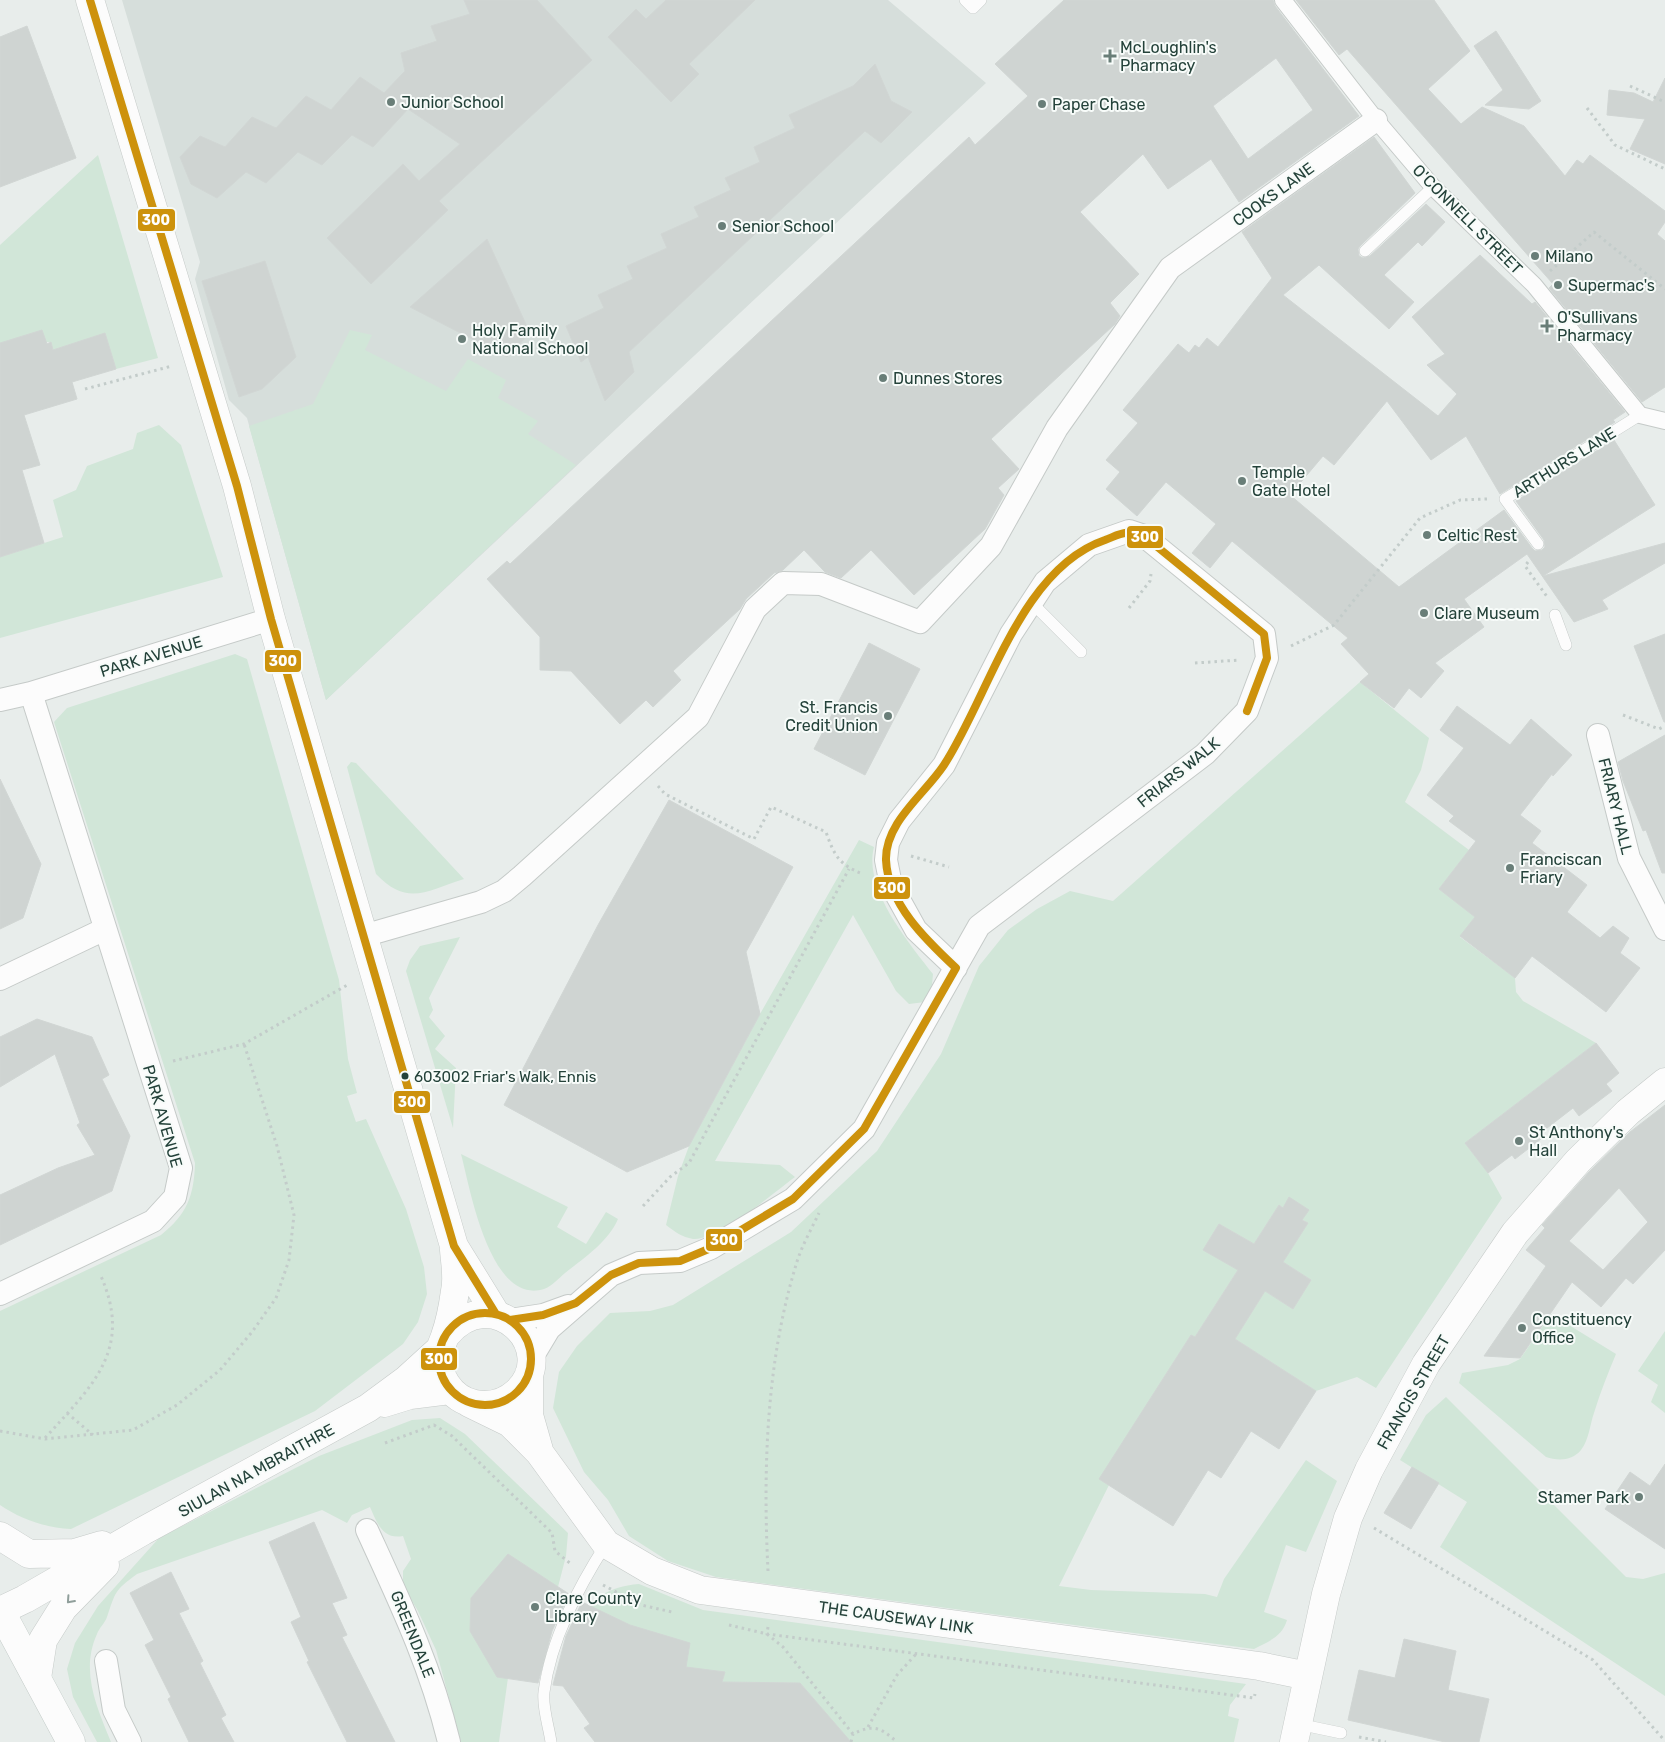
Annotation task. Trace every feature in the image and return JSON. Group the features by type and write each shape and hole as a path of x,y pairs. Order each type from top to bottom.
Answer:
{"street":[{"path":"90,0 237,486 271,619 313,755 363,936 454,1246 456,1289 443,1342 440,1371 459,1396 483,1406 498,1404 511,1397 522,1387 530,1366 529,1344 521,1331 503,1317 454,1246"},
{"name":"O'CONNELL STREET","path":"1293,4 1376,120 1433,187 1534,285 1640,415"},
{"name":"COOKS LANE","path":"641,768 698,717 755,609 783,583 821,584 920,622 991,546 1057,428 1170,268 1376,120"},
{"path":"1640,415 1665,421"},
{"path":"956,968 916,930 891,885 886,860 888,842 899,821 944,766 1011,634 1045,582 1089,545 1129,531 1144,536 1264,634 1268,658"},
{"name":"PARK AVENUE","path":"0,700 31,693 271,619"},
{"name":"FRIARS WALK","path":"530,1366 549,1329 611,1274 640,1263 680,1261 710,1248 793,1199 864,1129 980,926 1205,754 1247,711 1268,658"},
{"name":"PARK AVENUE","path":"0,1294 153,1221 175,1197 181,1168 31,693"},
{"name":"FRIARY HALL","path":"1598,735 1629,858 1665,929"},
{"path":"363,936 481,902 504,891 641,768"},
{"path":"0,979 105,929"},
{"name":"FRANCIS STREET","path":"1296,1733 1326,1594 1348,1518 1368,1470 1426,1364 1515,1233 1578,1161 1628,1112 1665,1082"},
{"name":"FRIARS WALK","path":"503,1317 543,1315 576,1304"},
{"path":"443,1342 455,1324 468,1316 482,1313 503,1317"},
{"name":"SIULAN NA MBRAITHRE","path":"0,1610 25,1600 143,1531 368,1408 406,1380 443,1342"},
{"name":"THE CAUSEWAY LINK","path":"530,1366 529,1415 539,1452"},
{"name":"SIULAN NA MBRAITHRE","path":"368,1408 410,1395 459,1396"},
{"name":"THE CAUSEWAY LINK","path":"459,1396 510,1423 539,1452 606,1544 652,1571 700,1590 1259,1666 1308,1676"},
{"name":"GREENDALE","path":"368,1530 416,1637 438,1699 449,1742"},
{"name":"SIULAN NA MBRAITHRE","path":"0,1536 29,1554 75,1553 143,1531"},
{"name":"SIULAN NA MBRAITHRE","path":"37,1678 43,1640 63,1608 89,1579 143,1531"},
{"path":"0,1610 70,1742"},
{"path":"106,1660 114,1710 130,1742"}],"lane":[{"path":"965,0 973,8 981,0"},
{"path":"1365,251 1433,187"},
{"name":"ARTHURS LANE","path":"1538,544 1505,498 1640,415"},
{"path":"1032,603 1081,652"},
{"path":"1555,615 1566,645"},
{"path":"551,1742 544,1694 556,1641 586,1576 606,1544"},
{"path":"1296,1733 1341,1733"}],"path":[{"path":"1630,86 1665,102"},
{"path":"1587,108 1614,145 1665,169"},
{"path":"1534,285 1594,232 1665,288"},
{"path":"85,389 198,358"},
{"path":"1195,663 1268,658 1334,625 1420,518 1460,500 1505,498"},
{"path":"1538,544 1526,566 1549,600 1555,615"},
{"path":"1129,608 1150,581 1156,547"},
{"path":"1624,715 1659,728 1665,726"},
{"path":"641,768 665,794 754,839 771,807 826,832 834,854 849,869 866,875 888,872 904,854 949,867"},
{"path":"643,1206 670,1177 689,1163 849,869"},
{"path":"149,1066 244,1044 374,970"},
{"path":"0,1431 45,1438 133,1430 177,1405 220,1370 252,1332 276,1298 289,1260 294,1215 277,1146 244,1044"},
{"path":"820,1209 796,1264 776,1351 767,1441 765,1507 770,1600 767,1634 1254,1698 1259,1666"},
{"path":"45,1438 95,1381 112,1341 114,1325 110,1295 90,1251"},
{"path":"67,1414 94,1435"},
{"path":"1348,1518 1375,1528 1593,1660 1665,1741"},
{"path":"868,1727 897,1675 917,1653"},
{"path":"1341,1733 1386,1742"},
{"path":"851,1742 853,1734"}],"shaded area":[{"name":"Holy Family National School","path":"122,0 888,0 986,83 326,700 247,418 229,400 195,279 200,262"}],"green space":[{"path":"98,155 158,358 116,369 105,334 53,350 51,342 0,343 0,245"},
{"path":"350,330 372,335 365,350 446,391 468,359 506,380 498,398 538,421 528,434 576,465 326,700 249,426 313,404"},
{"path":"159,425 181,445 223,577 0,638 0,557 63,537 53,500 76,490 87,466 133,449 137,433"},
{"path":"235,654 247,659 339,980 348,1059 357,1093 347,1096 356,1122 366,1119 406,1209 424,1267 427,1294 418,1322 403,1344 315,1411 71,1529 53,1527 34,1522 0,1505 0,1311 161,1235 177,1220 187,1204 193,1185 195,1163 54,722 67,708"},
{"path":"1360,682 1429,738 1421,770 1405,802 1469,850 1439,889 1475,917 1460,937 1515,978 1516,992 1523,1001 1596,1043 1465,1143 1488,1173 1502,1198 1376,1388 1357,1377 1316,1391 1235,1339 1265,1291 1293,1309 1311,1280 1283,1262 1308,1223 1279,1205 1254,1244 1219,1224 1204,1249 1238,1270 1195,1337 1191,1335 1100,1479 1109,1485 1059,1586 1091,1590 1205,1594 1217,1597 1224,1579 1306,1460 1337,1481 1306,1552 1286,1545 1264,1612 1287,1620 1282,1631 1274,1638 1254,1649 716,1577 668,1561 629,1536 608,1500 584,1472 553,1408 559,1372 577,1346 610,1313 650,1311 673,1305 791,1232 877,1151 941,1054 979,966 1008,930 1037,909 1070,891 1113,901"},
{"path":"351,762 356,763 464,879 428,891 408,893 387,884 376,874 347,767"},
{"path":"859,840 874,847 872,863 875,880 890,915 933,974 932,985 925,1002 909,1004 896,991 853,915 715,1161 780,1165 795,1177 746,1215 717,1232 704,1238 693,1239 682,1236 666,1225 678,1176 689,1146 760,1014"},
{"path":"460,937 429,998 433,1010 429,1017 445,1036 435,1049 456,1068 453,1128 406,971 410,960 420,946"},
{"path":"461,1154 568,1207 557,1227 586,1244 606,1212 618,1219 602,1242 553,1284 544,1289 525,1289 510,1280 496,1263 477,1216"},
{"path":"1551,1314 1616,1354 1599,1398 1584,1446 1577,1454 1565,1459 1546,1457 1459,1383 1462,1373 1508,1365 1520,1359"},
{"path":"1665,1331 1665,1413 1651,1402 1658,1385 1638,1371"},
{"path":"1446,1397 1626,1577 1643,1579 1665,1573 1665,1696 1440,1547 1467,1502 1400,1460 1426,1415"},
{"path":"440,1418 465,1434 568,1533 566,1556 551,1614 513,1642 499,1742 461,1742 436,1650 418,1611 403,1586 403,1571 411,1559 403,1536 396,1537 386,1533 378,1524 370,1507 352,1515 347,1523 322,1510 137,1574 124,1584 114,1596 106,1619 98,1632 92,1648 90,1675 92,1689 111,1742 97,1742 73,1697 67,1669 75,1643 98,1606 159,1538 319,1456 412,1420"},
{"path":"639,1584 703,1610 1246,1684 1230,1705 1228,1716 1239,1719 1234,1742 833,1742 843,1734 800,1683 722,1682 725,1672 588,1666 563,1686 576,1633 582,1618 591,1605 602,1595 618,1588"}],"building":[{"path":"464,0 537,0 592,60 439,201 448,210 371,284 327,238 403,164 419,181 460,144 408,109 373,147 352,135 322,165 298,152 266,183 246,172 217,198 191,184 180,157 200,136 225,147 252,117 276,128 306,96 331,110 360,77 384,93 405,71 401,53 437,41 431,26 470,14"},
{"path":"666,0 755,0 689,64 699,74 671,102 608,37 636,9 646,19"},
{"name":"Dunnes Stores","path":"1064,0 1273,0 1275,6 1359,116 1239,202 1211,159 1168,189 1143,154 1080,212 1139,274 1110,303 1120,316 1115,324 991,439 1019,469 998,488 1004,495 985,529 914,595 871,550 841,578 825,572 804,550 783,570 774,573 746,599 740,609 673,671 681,680 653,707 646,700 620,724 571,671 540,670 540,637 487,579 507,561 510,564 969,137 975,145 1028,96 995,64","holes":["1276,58 1313,110 1248,159 1213,106"]},
{"path":"1296,0 1434,0 1470,51 1428,89 1461,124 1482,107 1524,126 1565,176 1577,160 1583,164 1590,155 1665,211 1665,222 1657,234 1665,241 1665,387 1642,402 1549,288 1553,284 1347,49 1339,55"},
{"path":"27,26 76,158 0,187 0,37"},
{"path":"1496,31 1541,101 1529,109 1485,105 1503,90 1474,46"},
{"name":"Senior School","path":"875,64 891,101 912,112 881,143 865,131 629,352 634,372 605,401 588,357 581,362 566,326 604,308 598,295 633,279 627,266 667,248 661,234 699,217 694,207 731,190 725,178 760,162 754,147 795,128 789,115 853,86"},
{"path":"1665,78 1665,164 1630,149 1645,119 1607,115 1609,90 1634,93 1653,102"},
{"path":"1374,137 1415,193 1360,246 1358,249 1359,256 1363,258 1370,256 1426,204 1445,222 1422,246 1418,242 1384,275 1414,302 1389,329 1319,265 1283,295 1438,416 1457,394 1427,365 1445,354 1412,317 1480,255 1532,304 1535,302 1625,412 1613,420 1615,422 1500,494 1466,436 1431,460 1387,401 1334,465 1323,456 1290,495 1399,587 1504,510 1532,548 1535,551 1542,550 1545,547 1544,540 1516,501 1614,440 1655,505 1543,576 1665,543 1665,563 1602,600 1608,609 1574,622 1527,554 1464,599 1484,627 1435,663 1444,671 1421,698 1409,688 1394,708 1360,682 1369,674 1341,644 1348,638 1232,541 1210,568 1192,553 1216,524 1166,482 1137,516 1106,489 1120,472 1106,460 1138,423 1123,410 1178,344 1189,353 1195,345 1199,348 1207,338 1218,347 1272,278 1242,232"},
{"path":"487,239 530,333 507,357 410,307"},
{"path":"265,261 296,357 262,389 239,397 202,281"},
{"path":"42,330 47,344 51,342 53,350 105,333 116,369 72,382 77,399 24,415 40,465 22,470 44,543 0,557 0,343"},
{"path":"1665,634 1665,722 1664,722 1634,646"},
{"path":"869,643 920,669 865,775 814,749"},
{"name":"Franciscan Friary","path":"1457,706 1510,745 1531,719 1572,755 1553,776 1552,774 1520,815 1541,831 1532,843 1587,885 1567,912 1600,938 1613,926 1629,938 1620,953 1640,968 1606,1012 1532,956 1515,978 1460,936 1475,917 1439,889 1476,841 1449,821 1454,816 1427,795 1464,748 1440,730"},
{"path":"1665,735 1665,873 1662,873 1646,830 1643,831 1623,781 1618,762"},
{"path":"0,779 41,864 23,918 0,929"},
{"path":"669,800 793,867 746,952 760,1014 689,1146 627,1172 504,1105 598,925"},
{"path":"37,1019 92,1037 109,1075 102,1079 130,1136 112,1191 0,1245 0,1195 58,1168 95,1155 77,1125 80,1123 55,1054 0,1087 0,1037"},
{"path":"1596,1043 1619,1073 1606,1084 1612,1091 1579,1116 1573,1108 1538,1135 1541,1139 1515,1159 1512,1155 1488,1173 1465,1143"},
{"path":"1665,1105 1665,1250 1633,1284 1626,1278 1601,1307 1572,1282 1520,1358 1484,1356 1546,1266 1526,1250 1545,1228 1542,1225 1589,1172 1630,1132","holes":["1619,1188 1648,1222 1603,1270 1569,1241"]},
{"path":"1289,1197 1309,1210 1302,1220 1308,1223 1283,1262 1311,1280 1293,1309 1265,1291 1235,1339 1316,1391 1279,1449 1251,1431 1221,1478 1208,1470 1173,1526 1099,1479 1191,1335 1195,1337 1238,1270 1203,1250 1219,1224 1254,1244 1279,1205 1283,1208"},
{"name":"Stamer Park","path":"1665,1464 1665,1549 1605,1509 1630,1472 1650,1486"},
{"path":"1412,1467 1439,1483 1411,1529 1384,1513"},
{"path":"314,1522 347,1598 332,1603 347,1635 342,1637 395,1742 347,1742 307,1662 309,1661 291,1622 301,1617 269,1542"},
{"path":"508,1554 569,1594 552,1631 538,1683 497,1677 470,1631 471,1598"},
{"path":"171,1572 189,1609 179,1613 203,1661 200,1663 226,1715 221,1718 234,1742 189,1742 168,1699 171,1697 145,1645 154,1640 130,1593"},
{"path":"582,1602 630,1625 690,1643 686,1667 725,1672 722,1682 800,1683 851,1742 595,1742 584,1728 590,1724 563,1686 553,1685 566,1636"},
{"path":"1404,1639 1456,1651 1448,1690 1489,1699 1479,1742 1445,1742 1348,1720 1359,1670 1395,1678"}],"transit line":[{"name":"300","path":"90,0 237,486 271,619 454,1246 496,1314"},
{"name":"300","path":"510,1320 543,1315 576,1303 611,1275 639,1263 680,1261 711,1248 793,1199 864,1129 956,968 921,933 901,906 888,876 887,846 899,821 944,765 1010,637 1029,606 1050,578 1076,555 1120,534 1132,533 1144,536 1264,634 1267,658 1247,711"},
{"name":"300","path":"485,1313 494,1314 511,1321 523,1333 530,1350 531,1359 530,1368 523,1385 511,1397 494,1404 485,1405 476,1404 459,1397 447,1385 440,1368 439,1359 440,1350 447,1333 459,1321 476,1314 485,1313"}],"place":[{"name":"McLoughlin's Pharmacy","path":"1110,56"},
{"name":"Junior School","path":"391,102"},
{"name":"Paper Chase","path":"1042,104"},
{"name":"Senior School","path":"722,226"},
{"name":"Milano","path":"1535,256"},
{"name":"Supermac's","path":"1558,285"},
{"name":"O'Sullivans Pharmacy","path":"1547,326"},
{"name":"Holy Family National School","path":"462,339"},
{"name":"Dunnes Stores","path":"883,378"},
{"name":"Temple Gate Hotel","path":"1242,481"},
{"name":"Celtic Rest","path":"1427,535"},
{"name":"Clare Museum","path":"1424,613"},
{"name":"St. Francis Credit Union","path":"888,716"},
{"name":"Franciscan Friary","path":"1510,868"},
{"name":"603002 Friar's Walk, Ennis","path":"405,1076"},
{"name":"St Anthony's Hall","path":"1519,1141"},
{"name":"Constituency Office","path":"1522,1328"},
{"name":"Stamer Park","path":"1639,1497"},
{"name":"Clare County Library","path":"535,1607"}]}
